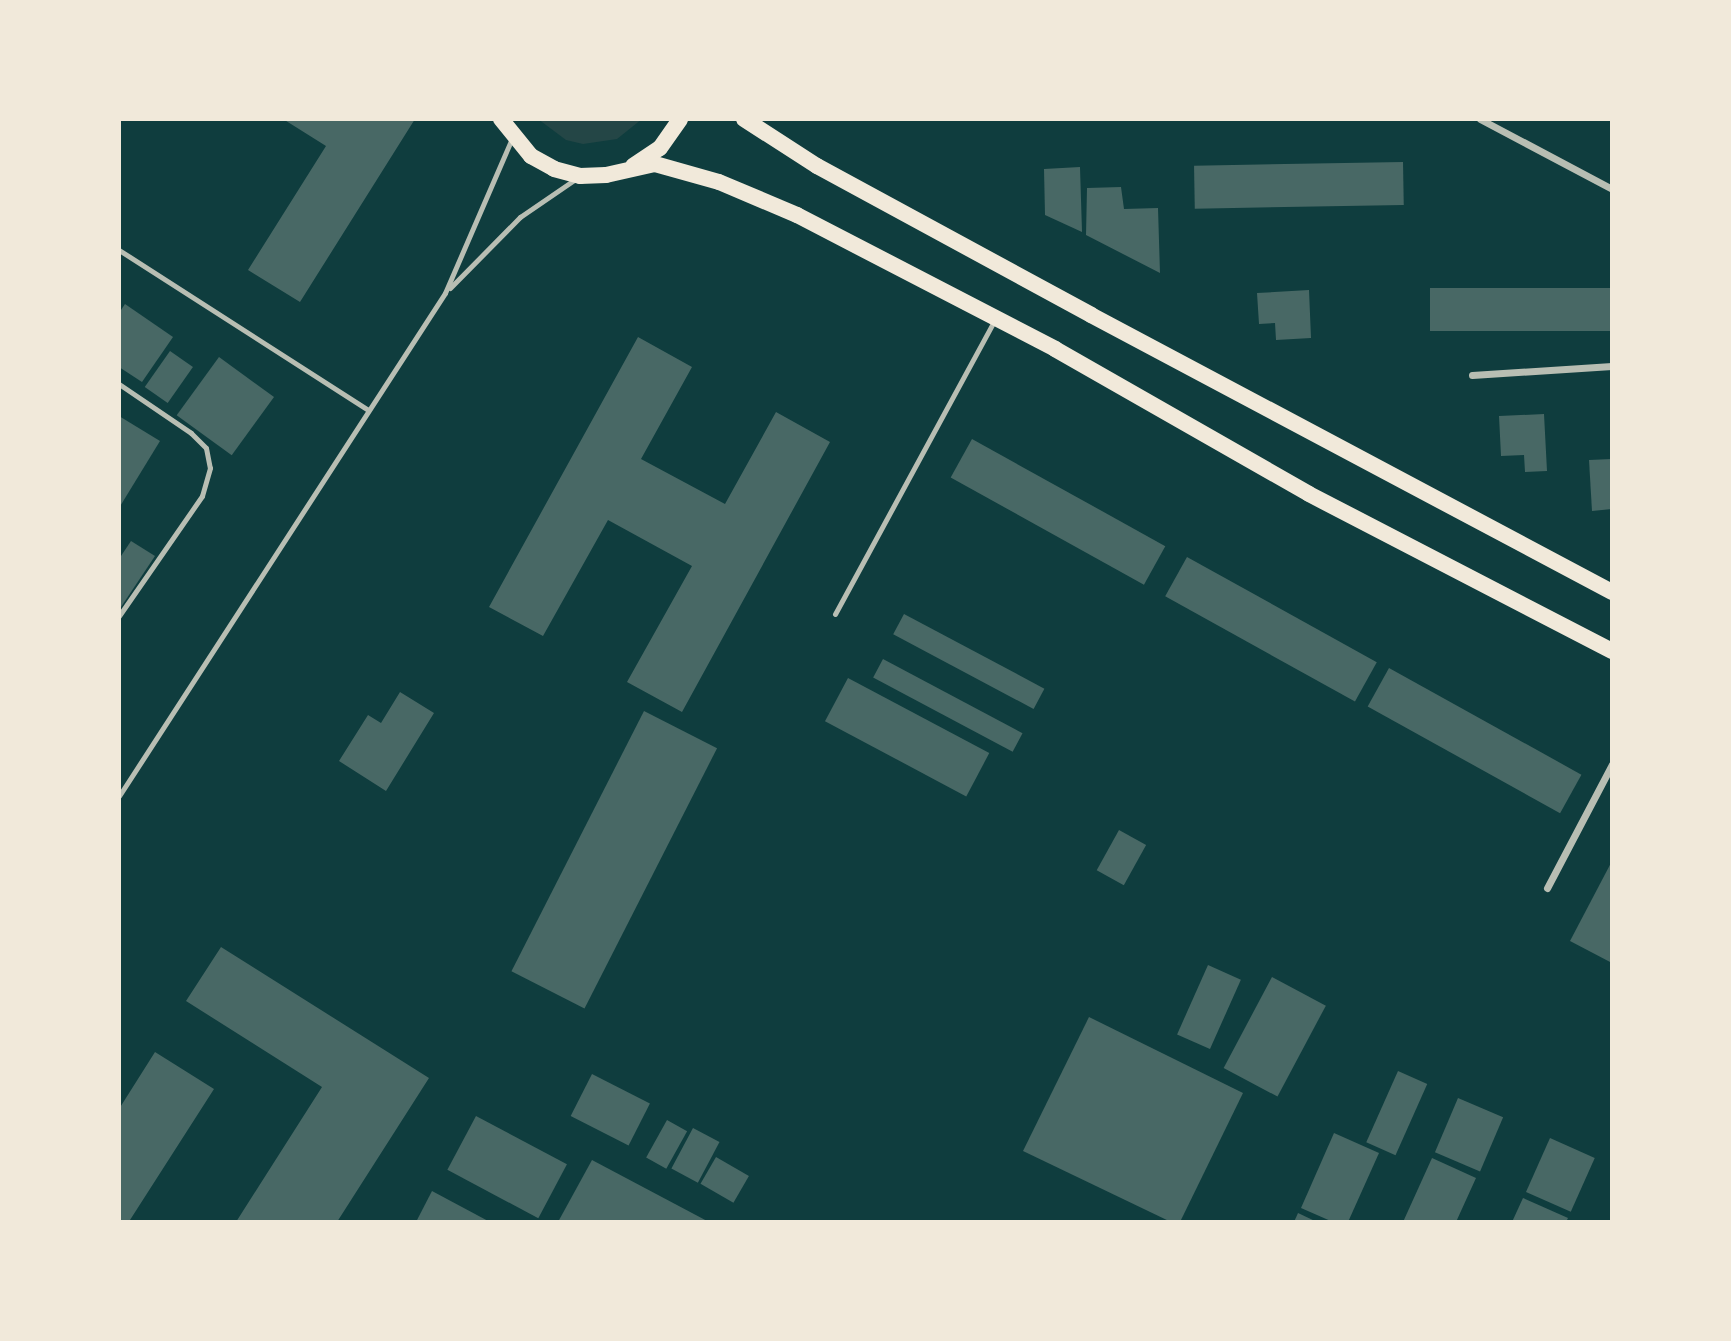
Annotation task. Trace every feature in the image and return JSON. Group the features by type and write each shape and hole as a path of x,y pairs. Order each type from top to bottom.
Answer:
{"main road":[{"path":"502,119 512,138 531,156 580,176 606,175 631,167 655,164 719,182 797,215 996,318 1309,494 1612,651"},
{"path":"631,167 660,148 680,119"},
{"path":"744,119 817,166 1612,592"}],"street":[{"path":"1480,119 1612,189"},
{"path":"1472,375 1612,366"},
{"path":"1547,888 1612,764"}],"lane":[{"path":"119,796 367,409 445,293 512,138"},
{"path":"445,293 520,217 580,176"},
{"path":"119,250 367,409"},
{"path":"835,614 996,318"},
{"path":"119,384 191,433 206,448 210,468 202,496 119,616"}],"shaded area":[{"path":"538,119 642,119 617,139 583,144 566,140"}],"building":[{"path":"283,119 415,119 300,302 248,270 326,146"},
{"path":"1403,162 1404,205 1195,209 1194,166"},
{"path":"1080,167 1082,232 1045,215 1044,169"},
{"path":"1121,187 1124,209 1158,208 1160,273 1086,235 1087,188"},
{"path":"1430,288 1612,288 1612,331 1430,331"},
{"path":"1309,290 1311,338 1276,340 1275,323 1259,324 1257,293"},
{"path":"125,304 173,337 142,382 119,367 119,313"},
{"path":"638,337 692,367 641,459 725,504 776,412 830,442 682,712 627,682 692,566 608,520 543,636 489,607"},
{"path":"170,351 193,367 168,403 145,387"},
{"path":"219,357 274,397 232,455 177,415"},
{"path":"1544,414 1547,471 1525,472 1524,455 1501,456 1499,416"},
{"path":"119,416 160,441 119,508"},
{"path":"972,439 1165,546 1144,585 951,477"},
{"path":"1612,459 1612,509 1592,511 1589,460"},
{"path":"131,541 155,556 119,610 119,559"},
{"path":"1187,557 1377,662 1355,702 1165,596"},
{"path":"904,614 1044,689 1034,709 893,634"},
{"path":"883,659 1023,733 1013,752 873,678"},
{"path":"1389,668 1581,775 1560,813 1368,706"},
{"path":"848,678 989,753 966,796 825,721"},
{"path":"400,692 434,713 386,791 339,761 368,715 381,723"},
{"path":"644,711 717,748 584,1008 511,971"},
{"path":"1119,830 1146,845 1124,885 1097,870"},
{"path":"1612,861 1612,963 1570,941"},
{"path":"221,947 429,1078 337,1222 236,1222 322,1087 186,1001"},
{"path":"1208,965 1241,980 1210,1049 1177,1034"},
{"path":"1272,977 1326,1006 1278,1097 1224,1068"},
{"path":"1089,1017 1243,1093 1180,1222 1171,1222 1023,1151"},
{"path":"155,1052 214,1089 130,1220 133,1222 119,1222 119,1109"},
{"path":"1398,1071 1427,1084 1396,1155 1366,1142"},
{"path":"592,1074 650,1104 629,1145 571,1116"},
{"path":"1458,1098 1503,1117 1480,1171 1435,1152"},
{"path":"476,1116 567,1164 538,1218 447,1170"},
{"path":"667,1120 687,1131 666,1169 646,1158"},
{"path":"693,1128 719,1142 698,1183 671,1169"},
{"path":"1334,1133 1379,1153 1348,1222 1333,1222 1301,1208"},
{"path":"1550,1138 1595,1158 1571,1212 1526,1192"},
{"path":"716,1157 749,1176 733,1203 700,1184"},
{"path":"1432,1158 1476,1178 1456,1222 1403,1222"},
{"path":"592,1160 709,1222 558,1222"},
{"path":"432,1191 490,1222 416,1222"},
{"path":"1523,1198 1568,1218 1566,1222 1512,1222"},
{"path":"1298,1213 1317,1222 1294,1222"}]}
